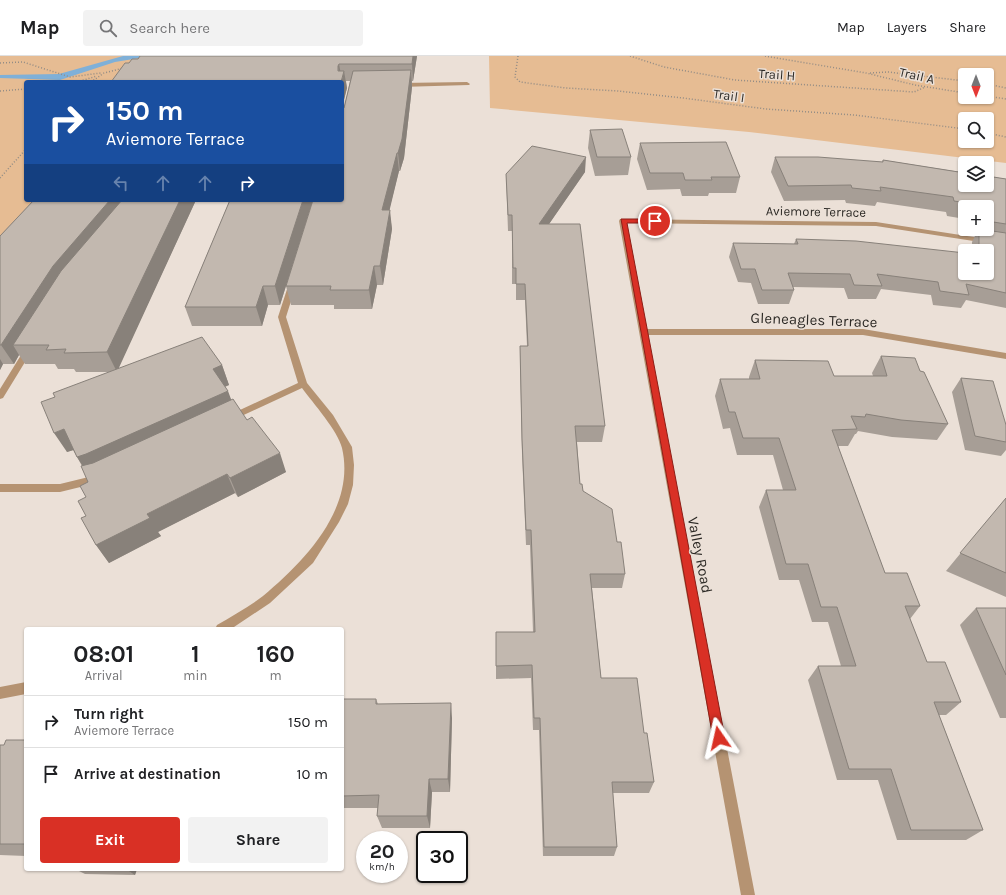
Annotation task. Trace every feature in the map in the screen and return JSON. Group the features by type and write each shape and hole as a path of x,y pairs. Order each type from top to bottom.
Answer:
{"street":[{"path":"390,85 467,84"},
{"name":"Aviemore Terrace","path":"623,221 876,224 1006,244"},
{"name":"Valley Road","path":"623,221 748,895"},
{"path":"224,627 266,600 309,560 334,522 343,504 348,485 349,465 347,447 330,417 303,384 282,317 295,273"},
{"name":"Gleneagles Terrace","path":"643,332 863,332 1006,356"},
{"path":"0,396 34,342"},
{"path":"224,421 303,384"},
{"path":"0,488 60,488 108,475"},
{"path":"0,693 24,688"}],"path":[{"name":"Trail I","path":"518,56 518,70 515,77 520,82 540,86 683,98 766,109 854,115 958,128"},
{"name":"Trail H","path":"630,56 668,68 718,79 914,92 925,87"},
{"name":"Trail A","path":"765,56 866,73 925,87 958,93"},
{"path":"0,63 23,62 49,68 70,77 127,67"},
{"path":"93,80 104,72"},
{"name":"Trail A","path":"866,73 888,72 958,80"},
{"path":"84,80 98,76"},
{"path":"994,85 1006,88"},
{"path":"0,91 24,90"},
{"path":"994,97 1006,99"},
{"path":"994,134 1006,137"},
{"path":"0,178 24,151"}],"shaded area":[{"path":"0,56 143,56 125,80 24,80 24,202 38,202 0,254"},
{"path":"489,56 1006,56 1006,163 994,162 994,156 958,156 958,157 749,132 490,108"}],"water":[{"path":"123,56 152,56 115,62 60,80 0,78 0,75 59,74"}],"building":[{"path":"140,56 413,56 412,64 339,64 338,71 344,71 342,80 112,80 125,63 129,63 132,59 138,59"},
{"path":"411,70 402,139 382,210 390,210 380,266 374,266 369,290 330,290 331,286 286,286 312,202 344,202 344,108 353,71"},
{"path":"622,129 631,157 597,157 590,130"},
{"path":"726,142 740,177 711,177 712,180 685,180 683,173 650,173 640,143"},
{"path":"532,146 586,157 539,224 580,224 605,426 575,426 580,484 582,484 583,491 612,509 617,542 621,542 625,574 590,574 601,678 637,678 644,733 647,733 654,782 612,782 617,847 544,847 540,718 534,718 532,665 496,666 496,632 535,632 531,530 526,530 522,439 520,346 528,346 525,284 516,284 516,268 513,268 512,215 508,215 506,174"},
{"path":"775,157 818,157 883,162 883,160 958,172 958,192 994,192 994,177 1006,179 1006,224 994,222 994,200 958,200 958,202 954,201 953,197 880,187 881,191 852,188 851,185 788,186"},
{"path":"32,202 108,202 53,266 1,345 0,236"},
{"path":"120,202 179,202 107,352 64,353 66,349 46,350 49,345 13,345 61,271"},
{"path":"229,202 302,202 275,286 263,286 256,307 185,307"},
{"path":"994,231 1006,233 1006,293 966,284 969,295 940,291 938,282 877,274 882,286 854,285 850,274 788,273 794,290 762,290 755,269 741,269 733,243 798,244 796,239 856,241 958,252 958,280 994,280 994,244 979,244 979,236 994,236"},
{"path":"202,337 222,365 213,369 228,391 77,457 64,429 54,433 41,402 55,397 53,393"},
{"path":"881,356 915,358 920,371 924,372 948,424 901,420 866,414 865,417 851,416 857,429 832,430 885,573 907,573 920,606 905,606 927,662 945,662 961,702 934,702 983,830 911,830 891,769 849,769 818,666 856,666 837,607 821,607 808,564 786,564 766,490 796,490 779,438 743,438 735,412 729,412 720,379 760,379 755,360 828,361 834,376 887,376"},
{"path":"961,378 993,381 1006,425 1006,442 975,436"},
{"path":"233,399 247,420 252,417 280,453 230,478 227,474 147,514 150,518 96,545 81,518 86,516 78,501 86,497 80,486 88,482 81,466 93,463"},
{"path":"1006,498 1006,573 960,553"},
{"path":"976,608 1006,608 1006,675"},
{"path":"344,699 376,699 376,704 451,703 448,779 429,779 427,816 377,816 379,795 344,796"},
{"path":"6,740 24,740 24,844 0,844 0,745 4,745"}],"route":[{"path":"655,221 623,221 719,738"}]}
